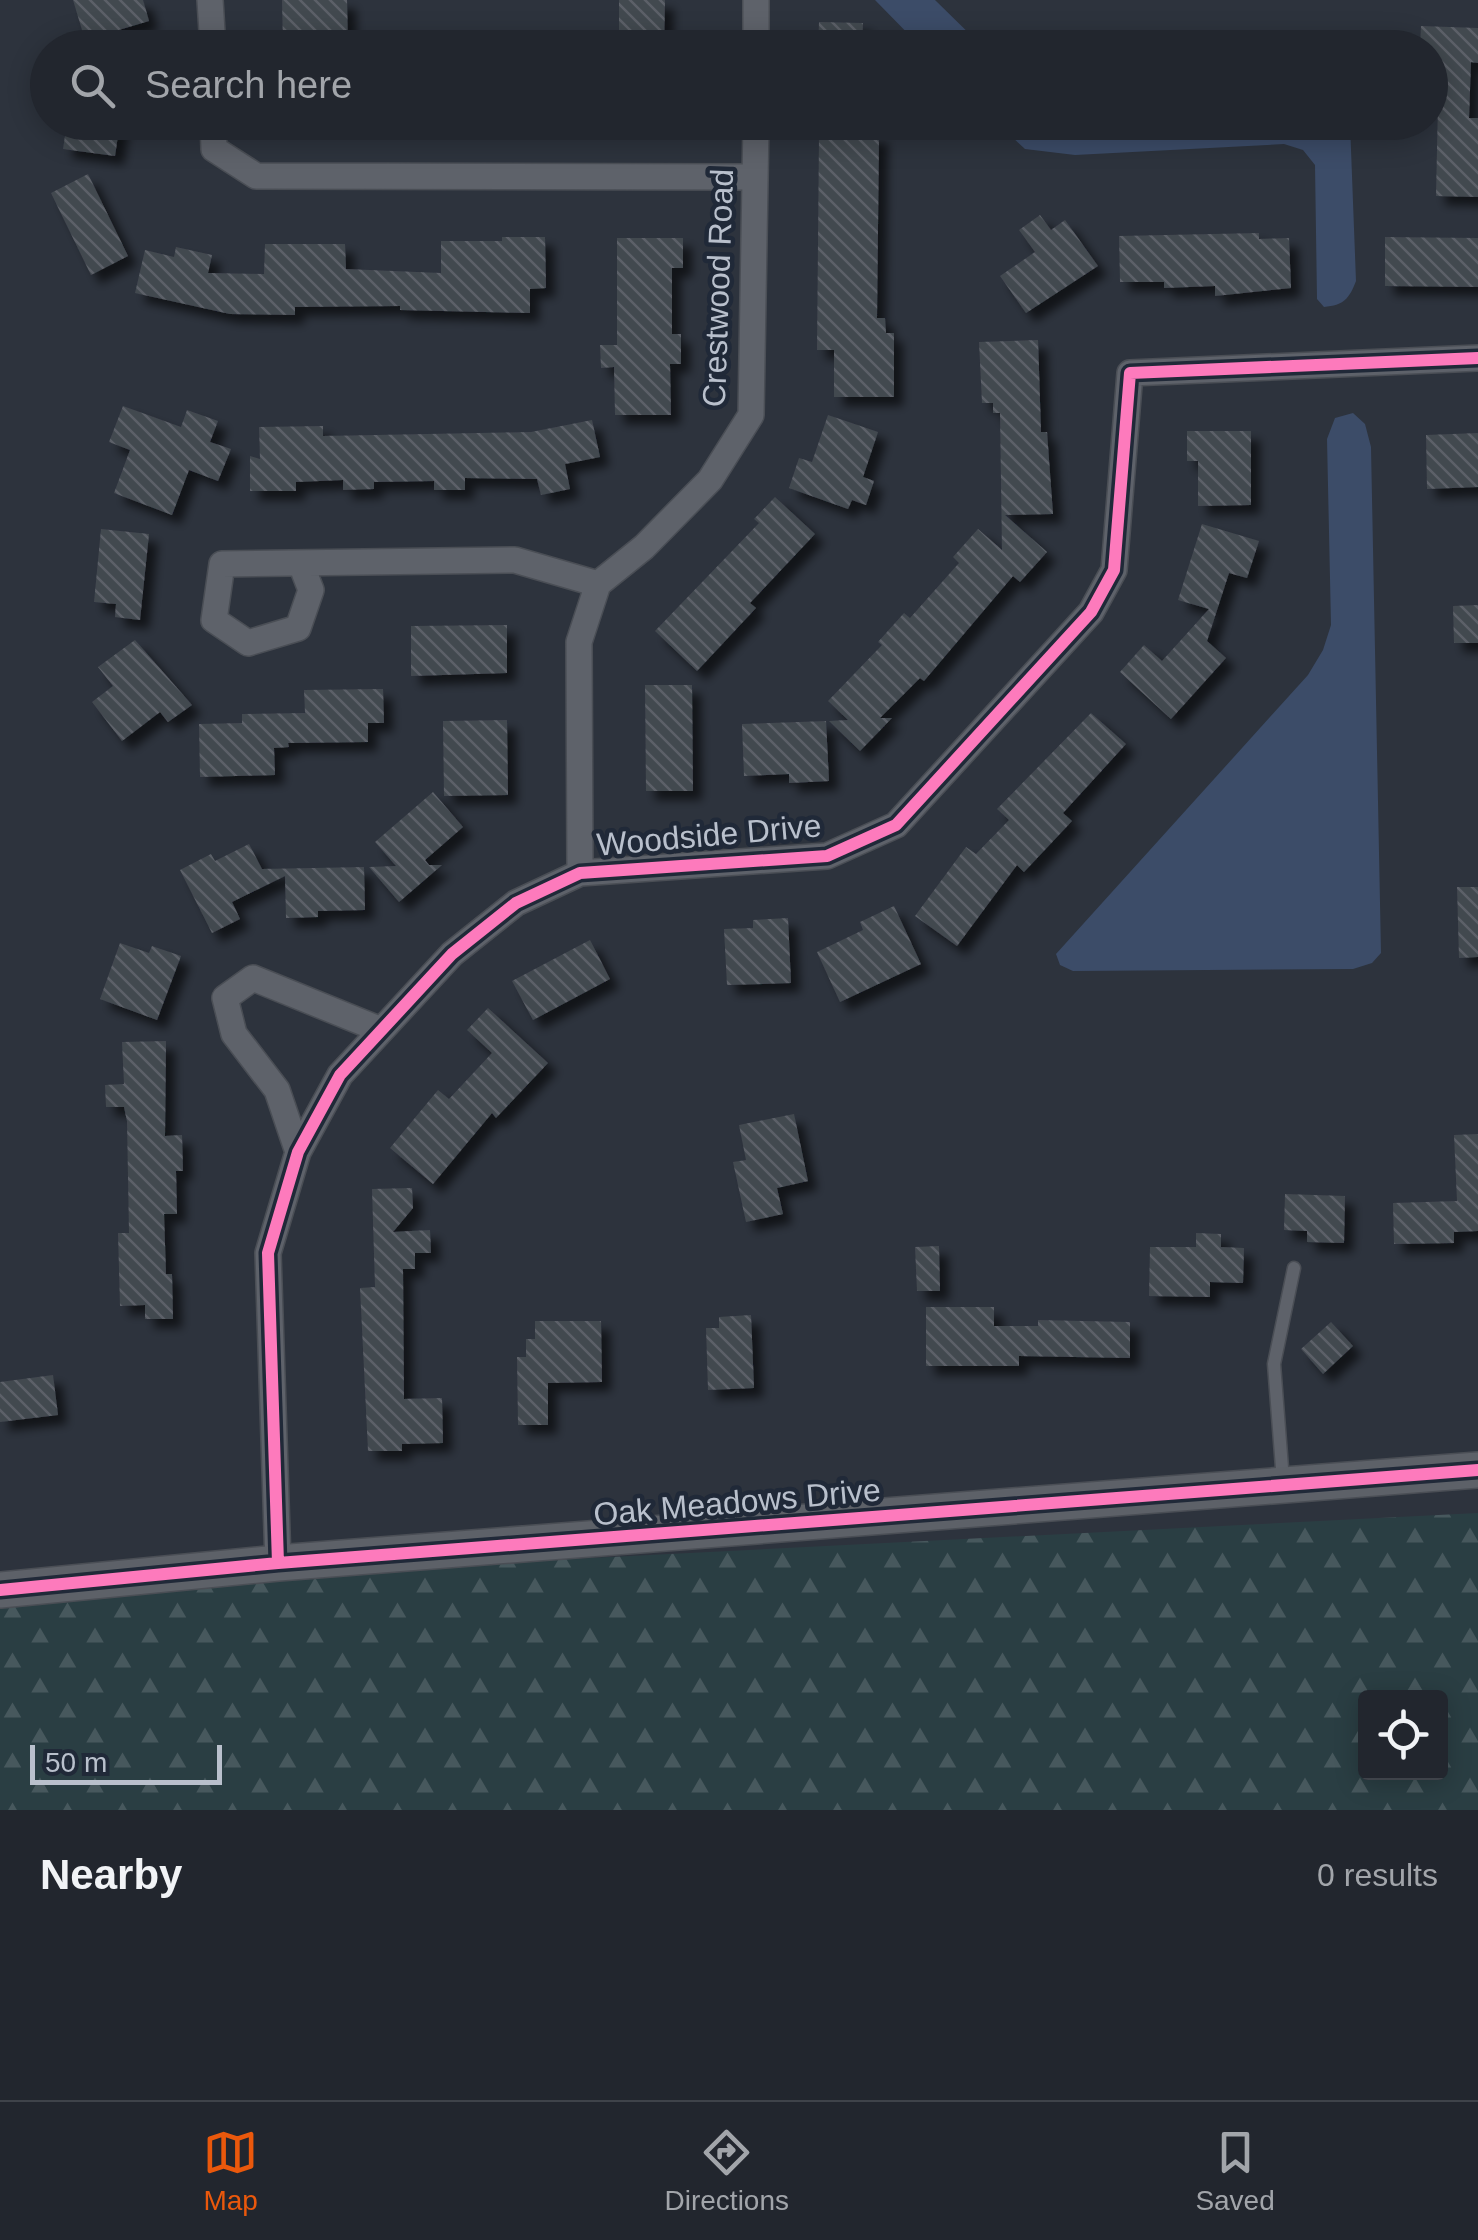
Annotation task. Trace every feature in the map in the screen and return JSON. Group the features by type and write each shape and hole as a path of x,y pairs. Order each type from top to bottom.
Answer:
{"street":[{"path":"210,0 212,30"},
{"path":"756,0 756,30"},
{"path":"214,140 214,149 256,176 756,177"},
{"name":"Crestwood Road","path":"598,584 644,547 710,480 751,416 756,140"},
{"name":"Woodside Drive","path":"278,1563 268,1254 298,1152 340,1075 452,954 516,902 580,873 827,856 896,825 1091,612 1114,570 1130,373 1478,358"},
{"path":"301,564 516,560 598,584 579,642 580,873"},
{"path":"298,1152 277,1090 234,1034 226,998 253,978 381,1030"},
{"name":"Oak Meadows Drive","path":"0,1590 278,1563 1478,1470"}],"lane":[{"path":"1284,1484 1274,1364 1276,1341 1291,1299 1294,1268"}],"green space":[{"path":"1478,1513 1478,1810 0,1810 0,1598 512,1562"}],"water":[{"path":"875,0 935,0 966,30 904,30"},
{"path":"1015,140 1351,140 1356,281 1348,297 1336,305 1324,307 1317,299 1315,165 1303,150 1284,144 1075,155 1025,149"},
{"path":"1353,413 1365,424 1371,447 1381,953 1372,963 1353,969 1073,971 1060,965 1056,954 1308,675 1323,650 1331,625 1327,439 1335,418"}],"building":[{"path":"73,0 143,0 149,21 119,30 82,30"},
{"path":"282,0 347,0 348,30 283,30"},
{"path":"619,0 665,0 664,30 619,30"},
{"path":"819,22 863,23 863,30 819,30"},
{"path":"1421,26 1478,28 1478,63 1471,62 1469,118 1478,118 1478,197 1436,196 1437,140 1448,140 1448,30 1421,30"},
{"path":"64,140 117,140 115,156 63,149"},
{"path":"819,140 879,140 877,318 885,318 886,333 894,333 894,397 834,397 834,350 817,350"},
{"path":"88,174 128,256 91,275 51,193"},
{"path":"1040,215 1051,230 1065,220 1098,266 1026,313 1000,276 1035,252 1019,230"},
{"path":"1259,233 1259,239 1289,238 1291,288 1215,296 1215,286 1164,288 1164,282 1120,282 1119,236"},
{"path":"502,237 545,237 546,288 530,289 530,313 400,310 400,306 295,307 295,315 230,314 135,293 145,250 174,257 176,247 212,255 208,273 264,274 265,244 345,244 346,269 441,273 441,241 502,241"},
{"path":"1385,237 1478,238 1478,287 1385,286"},
{"path":"617,238 683,238 683,268 672,268 672,334 681,334 681,364 670,364 671,415 615,415 614,367 601,368 600,345 617,345"},
{"path":"1038,340 1041,432 1047,432 1053,514 1005,515 1047,552 1020,582 1013,576 924,681 920,678 880,718 892,718 860,751 829,721 848,720 828,701 882,645 878,642 904,613 910,618 959,563 953,557 978,529 1002,550 1000,413 993,413 993,403 982,403 979,342"},
{"path":"123,406 181,427 187,410 218,421 210,442 231,449 218,481 189,470 172,515 114,493 130,450 109,442"},
{"path":"828,415 878,432 863,477 874,481 866,505 852,500 848,509 789,488 799,458 812,462"},
{"path":"592,420 600,457 565,464 570,489 541,495 537,479 465,478 465,490 434,490 434,481 374,482 374,489 343,490 343,480 296,482 296,491 250,491 250,456 260,459 259,427 323,426 323,436 531,432"},
{"path":"1187,431 1251,431 1251,505 1198,506 1198,461 1187,461"},
{"path":"1478,433 1478,487 1427,489 1426,435"},
{"path":"775,497 815,534 750,603 756,608 697,671 655,631 759,523 754,519"},
{"path":"1202,524 1259,541 1247,578 1229,573 1207,641 1226,658 1171,719 1120,672 1144,645 1162,661 1209,609 1178,600"},
{"path":"101,529 149,534 140,620 115,617 116,604 94,602"},
{"path":"1478,605 1478,643 1454,643 1453,606"},
{"path":"507,625 507,673 411,676 411,626"},
{"path":"135,640 192,705 168,722 160,712 122,741 92,702 113,686 98,667"},
{"path":"645,685 692,685 693,791 646,791"},
{"path":"383,689 384,723 368,723 368,742 288,743 289,747 274,748 275,775 200,777 199,724 242,723 242,714 305,713 304,690"},
{"path":"1091,713 1126,744 1063,813 1072,821 1024,872 1017,865 957,946 915,916 966,847 976,854 1009,820 997,809"},
{"path":"507,720 508,795 444,796 443,721"},
{"path":"826,721 829,781 789,783 789,774 744,776 742,724"},
{"path":"433,792 463,827 425,860 429,865 442,865 399,902 369,867 396,866 375,842"},
{"path":"249,844 262,869 364,867 365,910 318,911 318,917 286,918 285,876 232,902 240,919 212,933 180,870 211,854 215,861"},
{"path":"1457,887 1478,887 1478,957 1459,958"},
{"path":"894,906 921,964 840,1002 817,952 863,930 860,922"},
{"path":"788,918 791,983 727,985 724,929 753,928 753,920"},
{"path":"590,940 610,979 533,1020 512,981"},
{"path":"120,943 149,953 152,946 181,956 157,1020 100,999"},
{"path":"488,1008 548,1063 496,1118 492,1113 433,1184 390,1148 438,1090 449,1099 492,1053 467,1030"},
{"path":"166,1041 165,1136 182,1135 183,1171 176,1171 177,1214 164,1214 166,1274 172,1274 173,1319 145,1319 145,1305 120,1306 118,1233 129,1233 127,1121 124,1107 106,1107 105,1085 124,1084 122,1042"},
{"path":"794,1114 808,1181 777,1188 783,1214 746,1222 733,1162 746,1160 739,1125"},
{"path":"1478,1134 1478,1231 1454,1232 1454,1243 1394,1244 1393,1203 1457,1201 1454,1135"},
{"path":"412,1188 413,1208 393,1232 430,1230 431,1253 415,1253 415,1269 403,1269 404,1399 442,1398 443,1443 402,1444 402,1451 368,1451 360,1288 375,1287 372,1189"},
{"path":"1285,1194 1345,1196 1344,1243 1307,1242 1307,1231 1284,1230"},
{"path":"1196,1233 1221,1234 1221,1247 1244,1248 1243,1283 1210,1282 1210,1297 1149,1296 1150,1247 1196,1247"},
{"path":"939,1246 940,1291 917,1291 915,1247"},
{"path":"926,1307 994,1307 994,1326 1038,1326 1038,1320 1130,1322 1130,1358 1019,1356 1019,1366 926,1366"},
{"path":"751,1315 754,1388 708,1390 706,1328 719,1328 719,1317"},
{"path":"535,1321 601,1321 602,1382 548,1383 548,1425 518,1425 517,1357 526,1357 526,1339 535,1339"},
{"path":"1331,1322 1353,1346 1323,1374 1301,1349"},
{"path":"53,1375 58,1415 0,1422 0,1382"}],"cycle path":[{"path":"278,1563 268,1253 298,1152 340,1075 452,954 516,903 580,873 827,856 896,825 1091,612 1114,570 1130,373 1478,358"},
{"path":"0,1590 278,1563 1478,1470"}]}
